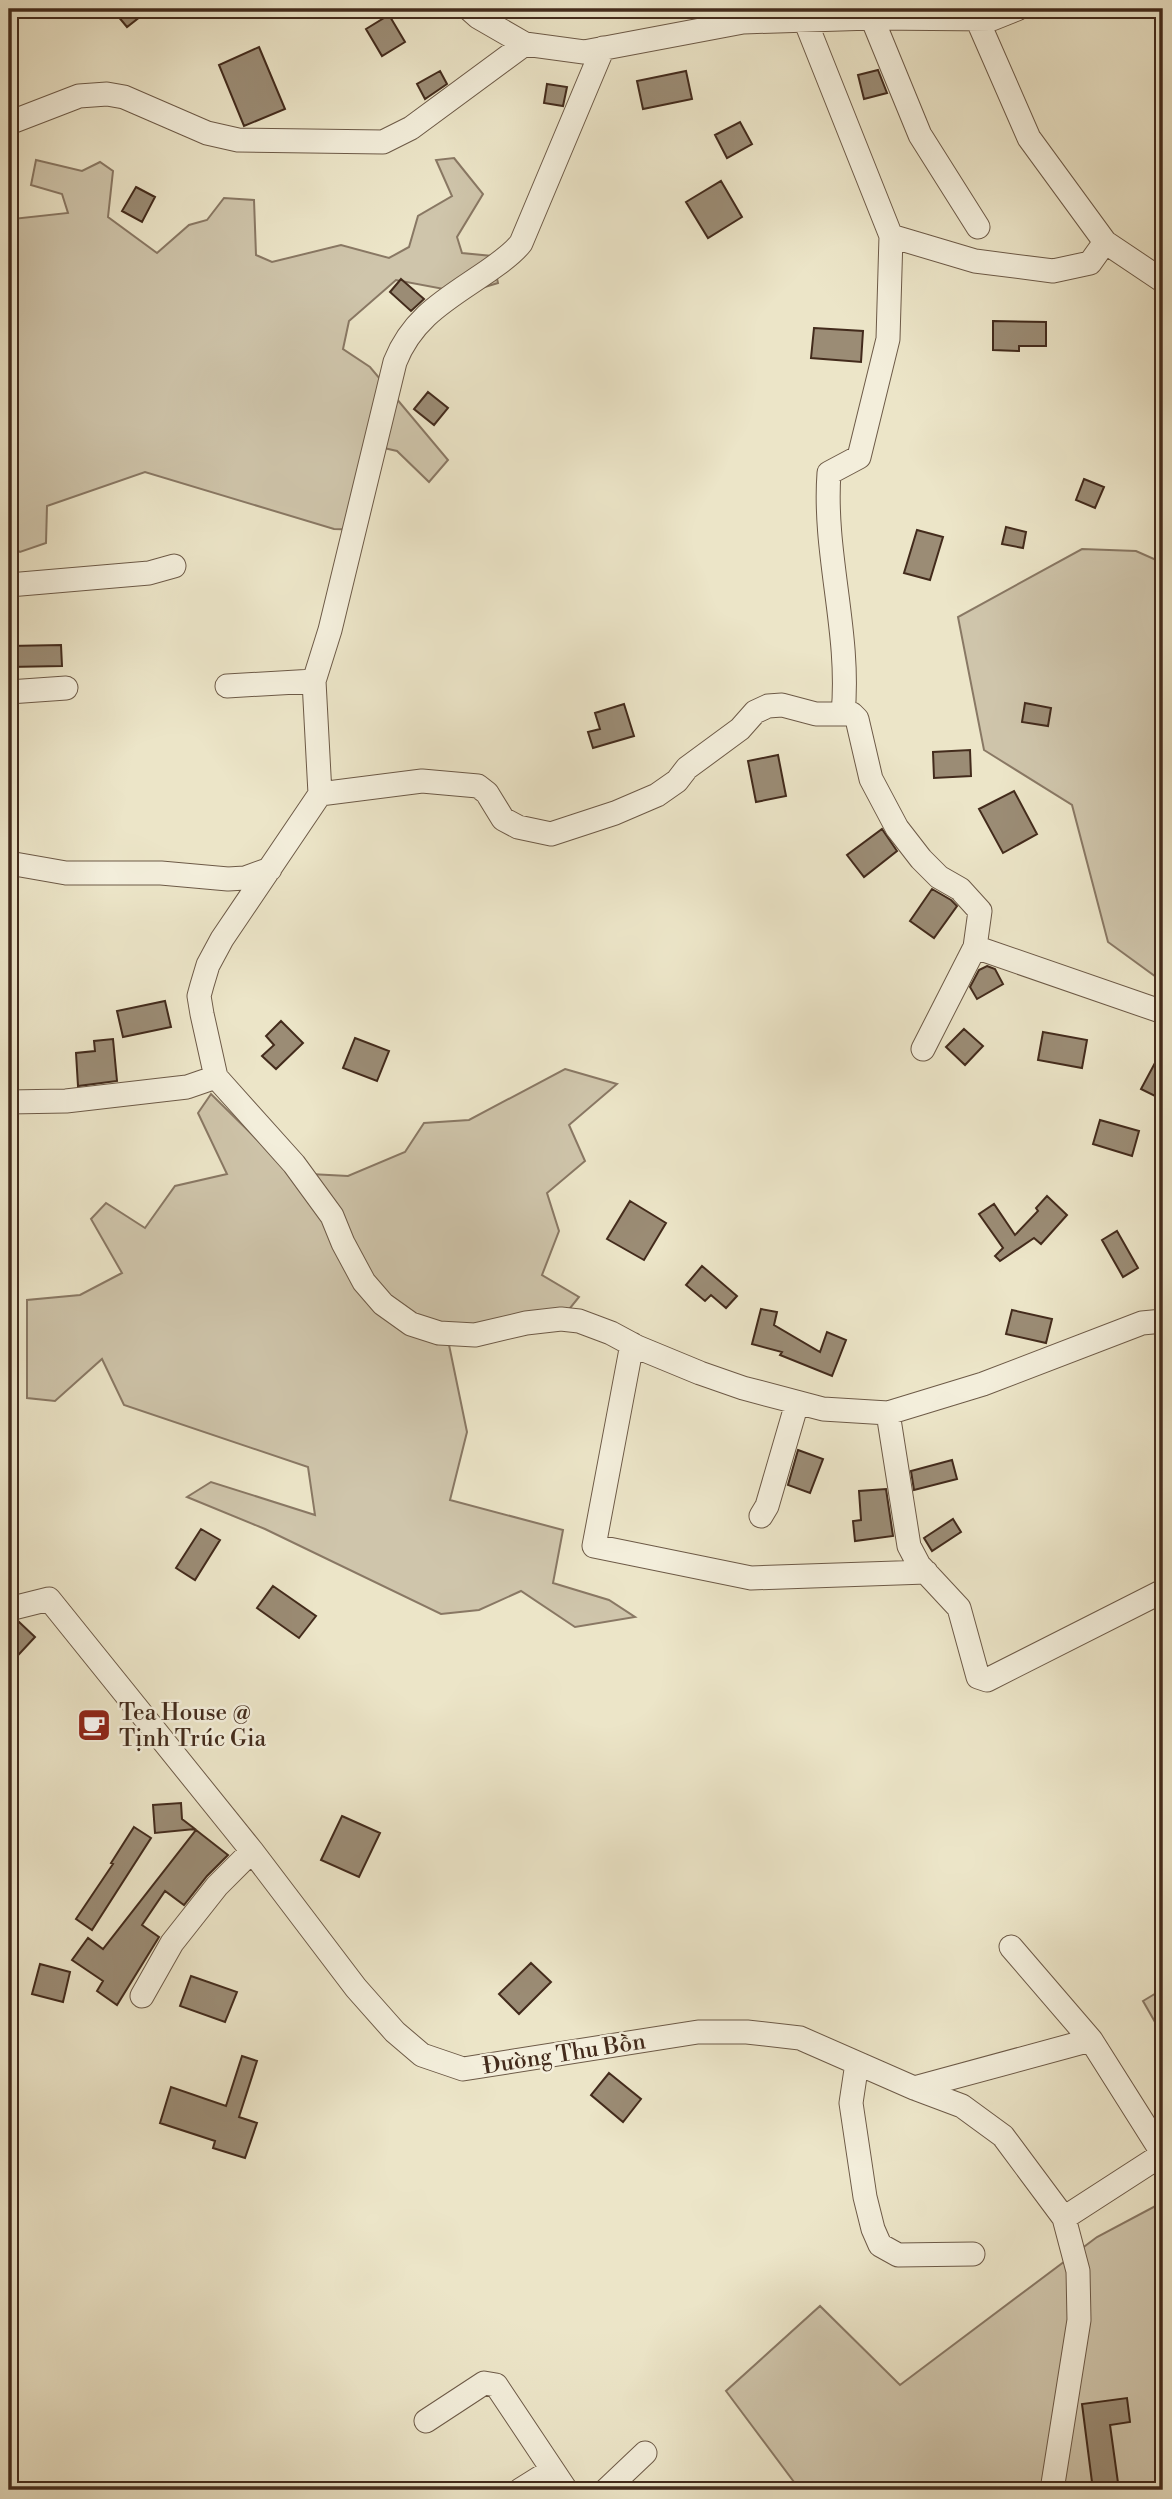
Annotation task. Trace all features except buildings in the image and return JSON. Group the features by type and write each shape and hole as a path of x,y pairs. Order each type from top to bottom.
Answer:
{"street":[{"path":"469,9 525,44 584,52 743,22 864,15 992,19 1017,9"},
{"path":"864,15 920,135 978,227"},
{"path":"977,19 1029,138 1105,242 1163,281"},
{"path":"805,20 891,236 888,339 859,457 829,473 829,536 846,683 843,714"},
{"path":"9,123 79,96 107,94 124,97 207,133 238,140 383,142 411,128 525,44"},
{"path":"603,48 522,243 508,257 426,314 416,324 395,362 330,630 314,681 320,794 222,939 208,965 199,996 216,1077 295,1164 332,1216 364,1282 383,1304 411,1324 439,1333 475,1335 526,1323 561,1319 590,1325 700,1373 797,1403 823,1409 888,1413 983,1384 1142,1323 1163,1321"},
{"path":"891,236 975,261 1053,271 1090,264 1105,242"},
{"path":"9,585 149,573 174,566"},
{"path":"227,686 314,681"},
{"path":"9,692 66,688"},
{"path":"320,794 411,782 478,786 487,793 503,819 518,827 551,834 602,818 657,795 677,781 687,768 740,729 755,712 768,706 782,705 816,713 852,714 858,719 871,779 897,828 920,859 939,877 960,890 980,911 975,947 923,1049"},
{"path":"9,863 66,873 161,873 228,879 245,878 270,869"},
{"path":"975,947 1163,1012"},
{"path":"9,1102 66,1101 187,1087 216,1077"},
{"path":"632,1344 594,1546 751,1578 926,1572"},
{"path":"761,1516 767,1506 797,1403"},
{"path":"888,1413 909,1546 919,1565 959,1608 978,1677 987,1680 1163,1591"},
{"name":"Đường Thu Bồn","path":"9,1609 49,1600 252,1850 356,1988 395,2032 422,2054 463,2069 698,2032 747,2032 800,2038 962,2106 1003,2136 1064,2218"},
{"path":"142,1996 172,1943 217,1886 252,1850"},
{"path":"1011,1947 1091,2040 1163,2154 1064,2218 1078,2271 1079,2320 1052,2490"},
{"path":"914,2088 1091,2040"},
{"path":"857,2063 851,2103 865,2197 880,2245 898,2255 973,2254"},
{"path":"426,2421 484,2383 496,2385 566,2490"},
{"path":"606,2490 645,2453"},
{"path":"520,2490 552,2470"}],"shaded area":[{"path":"454,158 483,194 457,237 462,253 492,256 498,283 465,293 396,280 349,321 343,349 370,367 448,460 429,482 397,451 375,446 361,530 334,529 145,472 47,506 46,543 20,552 9,544 9,207 13,219 68,213 62,194 31,185 36,160 82,171 100,162 113,171 108,217 157,253 189,225 207,220 224,198 254,200 256,255 272,262 341,245 389,258 409,247 418,216 452,196 436,160"},
{"path":"1082,549 1136,551 1163,563 1163,982 1108,942 1072,805 984,750 958,617"},
{"path":"565,1069 617,1084 569,1125 585,1161 547,1193 559,1231 542,1275 579,1297 558,1323 448,1340 467,1432 450,1500 563,1530 553,1583 609,1600 635,1617 575,1627 521,1591 479,1610 441,1614 265,1529 187,1497 211,1482 315,1515 308,1467 124,1405 102,1359 55,1401 27,1398 27,1300 80,1295 122,1273 91,1219 106,1203 145,1228 175,1186 227,1174 198,1113 211,1094 291,1173 348,1176 405,1152 424,1123 469,1120"},
{"path":"1163,1989 1163,2036 1143,2001"},
{"path":"1163,2202 1163,2490 800,2490 726,2391 820,2306 900,2385 1097,2237"}],"place":[{"name":"Tea House @ Tịnh Trúc Gia","path":"94,1725"}]}
